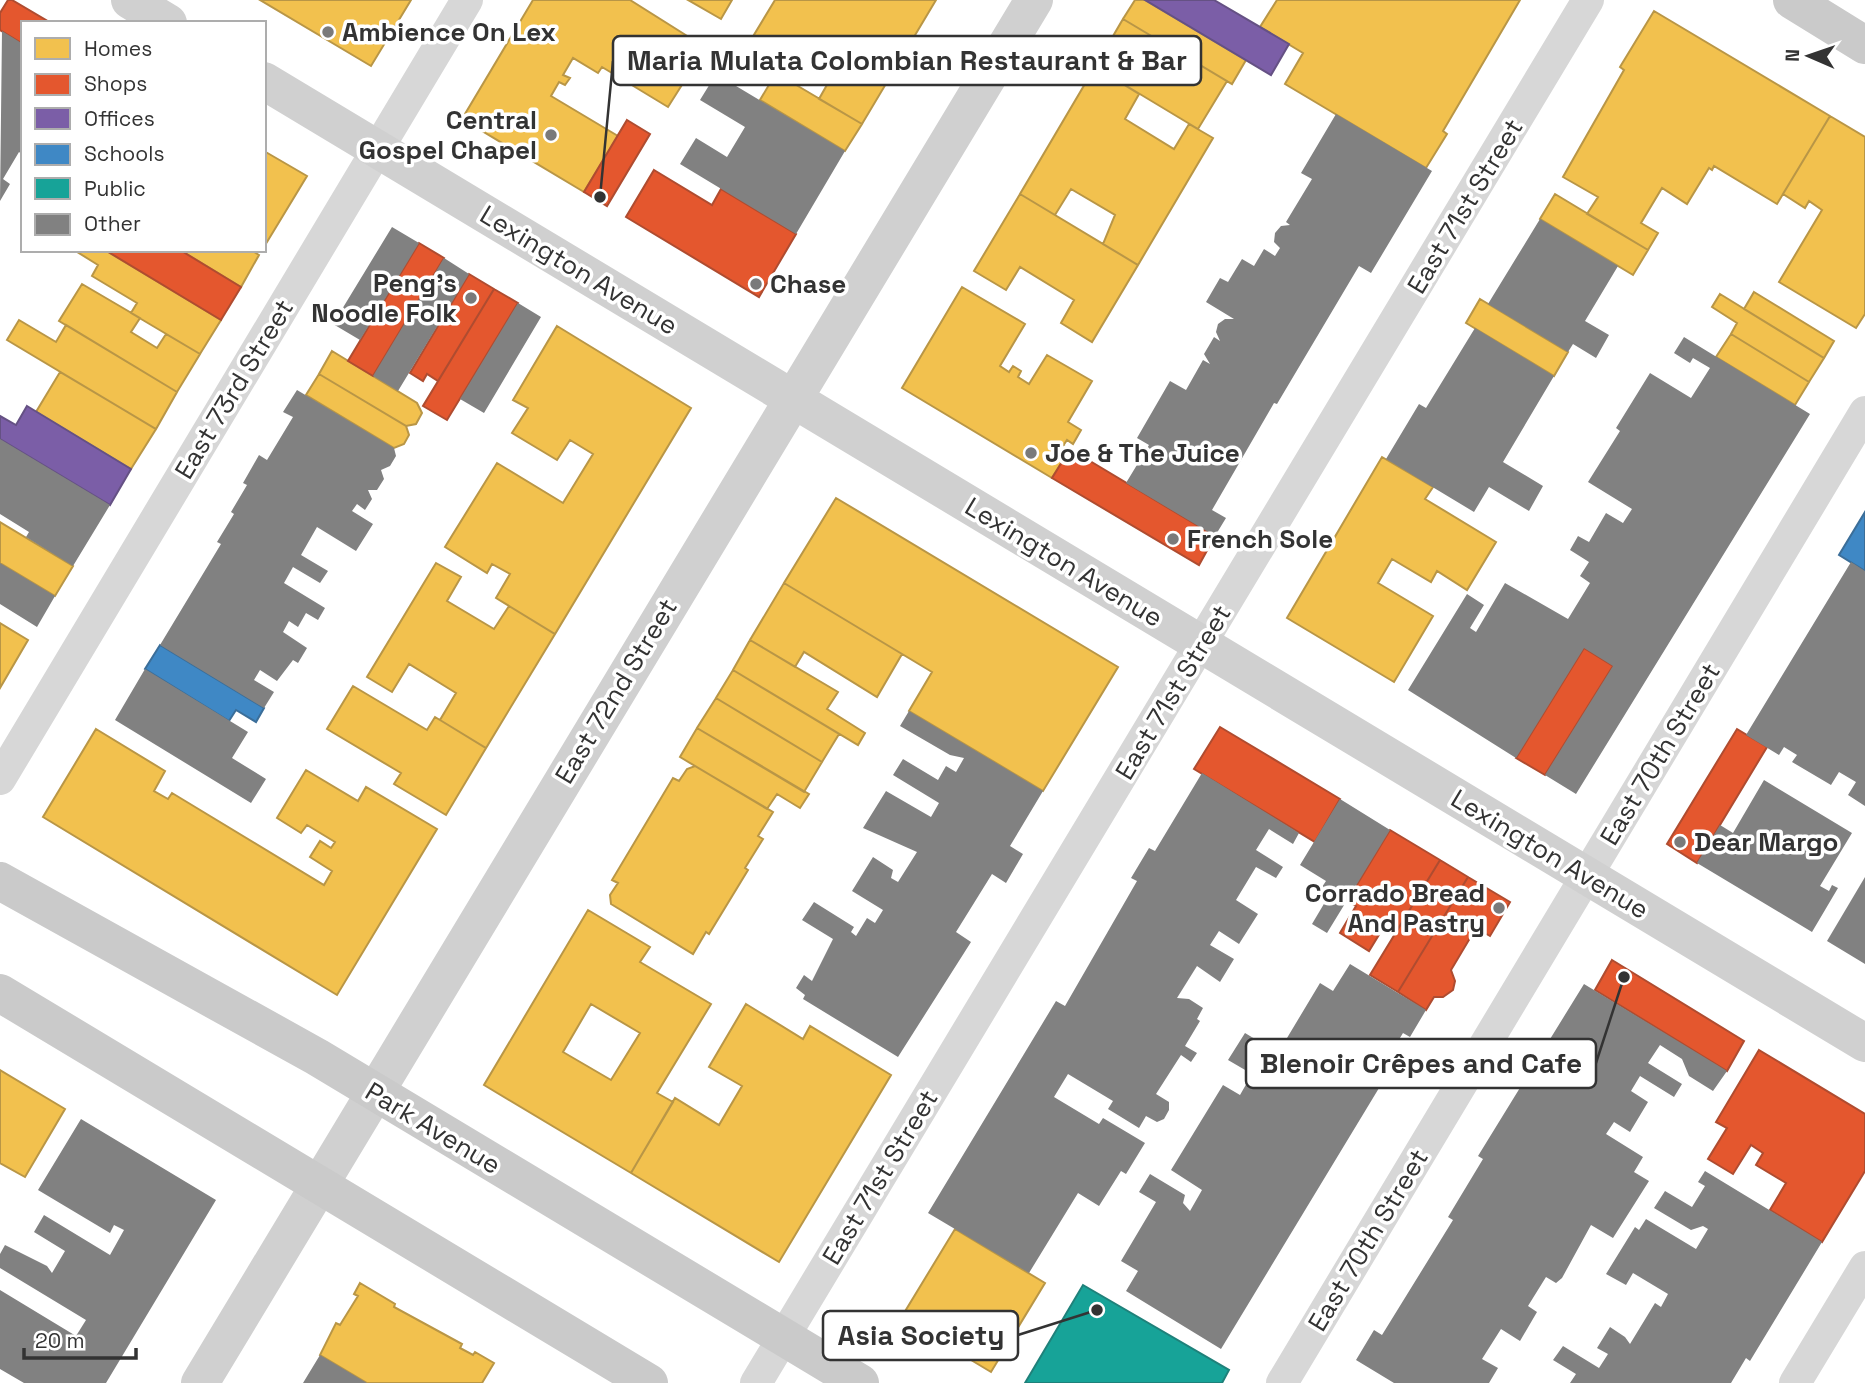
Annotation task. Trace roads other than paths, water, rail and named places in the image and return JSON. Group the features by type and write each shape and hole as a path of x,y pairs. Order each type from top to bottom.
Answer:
{"main road":[{"path":"130,0 165,21"},
{"name":"East 72nd Street","path":"200,1383 1034,0"},
{"path":"1792,0 1865,45"},
{"name":"Lexington Avenue","path":"266,82 1865,1043"},
{"name":"Park Avenue","path":"0,881 317,1057 860,1383"},
{"path":"0,993 649,1383"}],"street":[{"name":"East 73rd Street","path":"0,779 467,0"},
{"name":"East 71st Street","path":"756,1383 1588,0"},
{"name":"East 70th Street","path":"1282,1383 1865,412"},
{"path":"1796,1383 1865,1267"}],"place":[{"name":"Ambience On Lex","path":"328,32"},
{"name":"Central Gospel Chapel","path":"551,135"},
{"name":"Maria Mulata Colombian Restaurant & Bar","path":"600,197"},
{"name":"Chase","path":"756,284"},
{"name":"Peng's Noodle Folk","path":"471,298"},
{"name":"Joe & The Juice","path":"1031,453"},
{"name":"French Sole","path":"1173,539"},
{"name":"Dear Margo","path":"1680,842"},
{"name":"Corrado Bread And Pastry","path":"1499,908"},
{"name":"Blenoir Crêpes and Cafe","path":"1624,977"},
{"name":"Asia Society","path":"1097,1310"}]}
